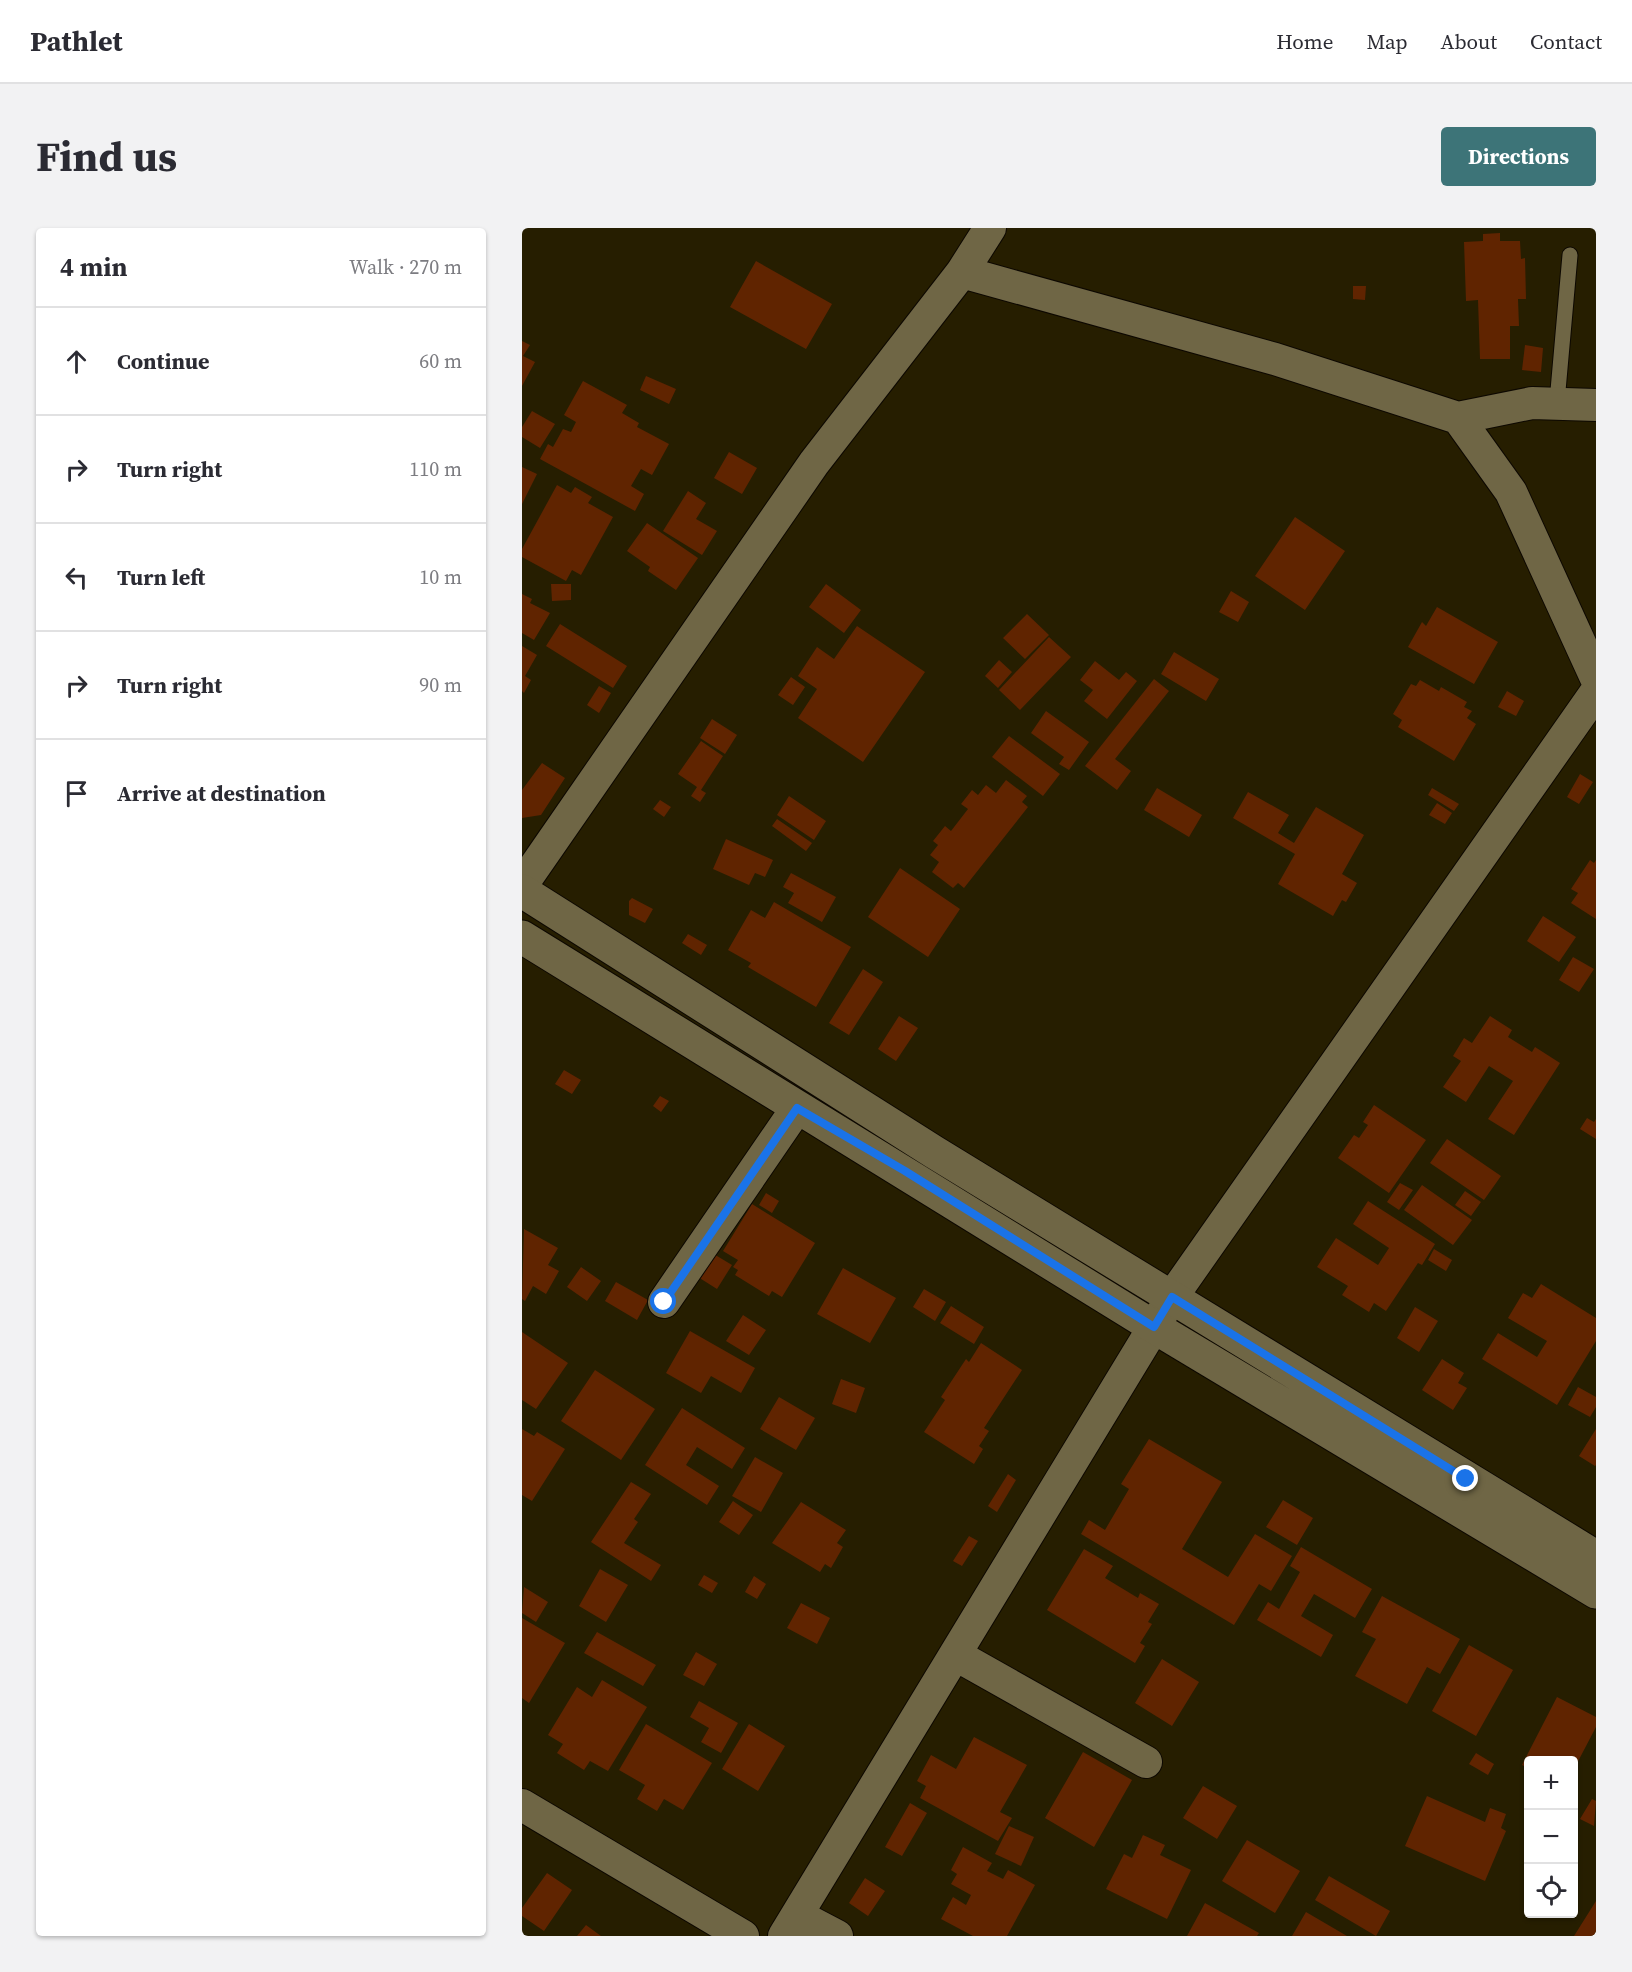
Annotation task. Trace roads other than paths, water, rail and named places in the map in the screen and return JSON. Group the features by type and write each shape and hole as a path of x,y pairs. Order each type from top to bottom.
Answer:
{"street":[{"path":"522,885 814,463 962,272 990,228"},
{"path":"962,272 1275,360 1458,418 1532,403 1596,405"},
{"path":"1458,418 1511,492 1596,678"},
{"path":"837,1936 791,1926 1172,1297 1596,692"},
{"path":"522,891 934,1152 1596,1557"},
{"path":"522,937 797,1108 905,1171 1154,1327 1596,1592"},
{"path":"664,1302 797,1108"},
{"path":"956,1655 1146,1762"},
{"path":"522,1805 743,1936"}],"lane":[{"path":"1557,402 1570,255"}]}
